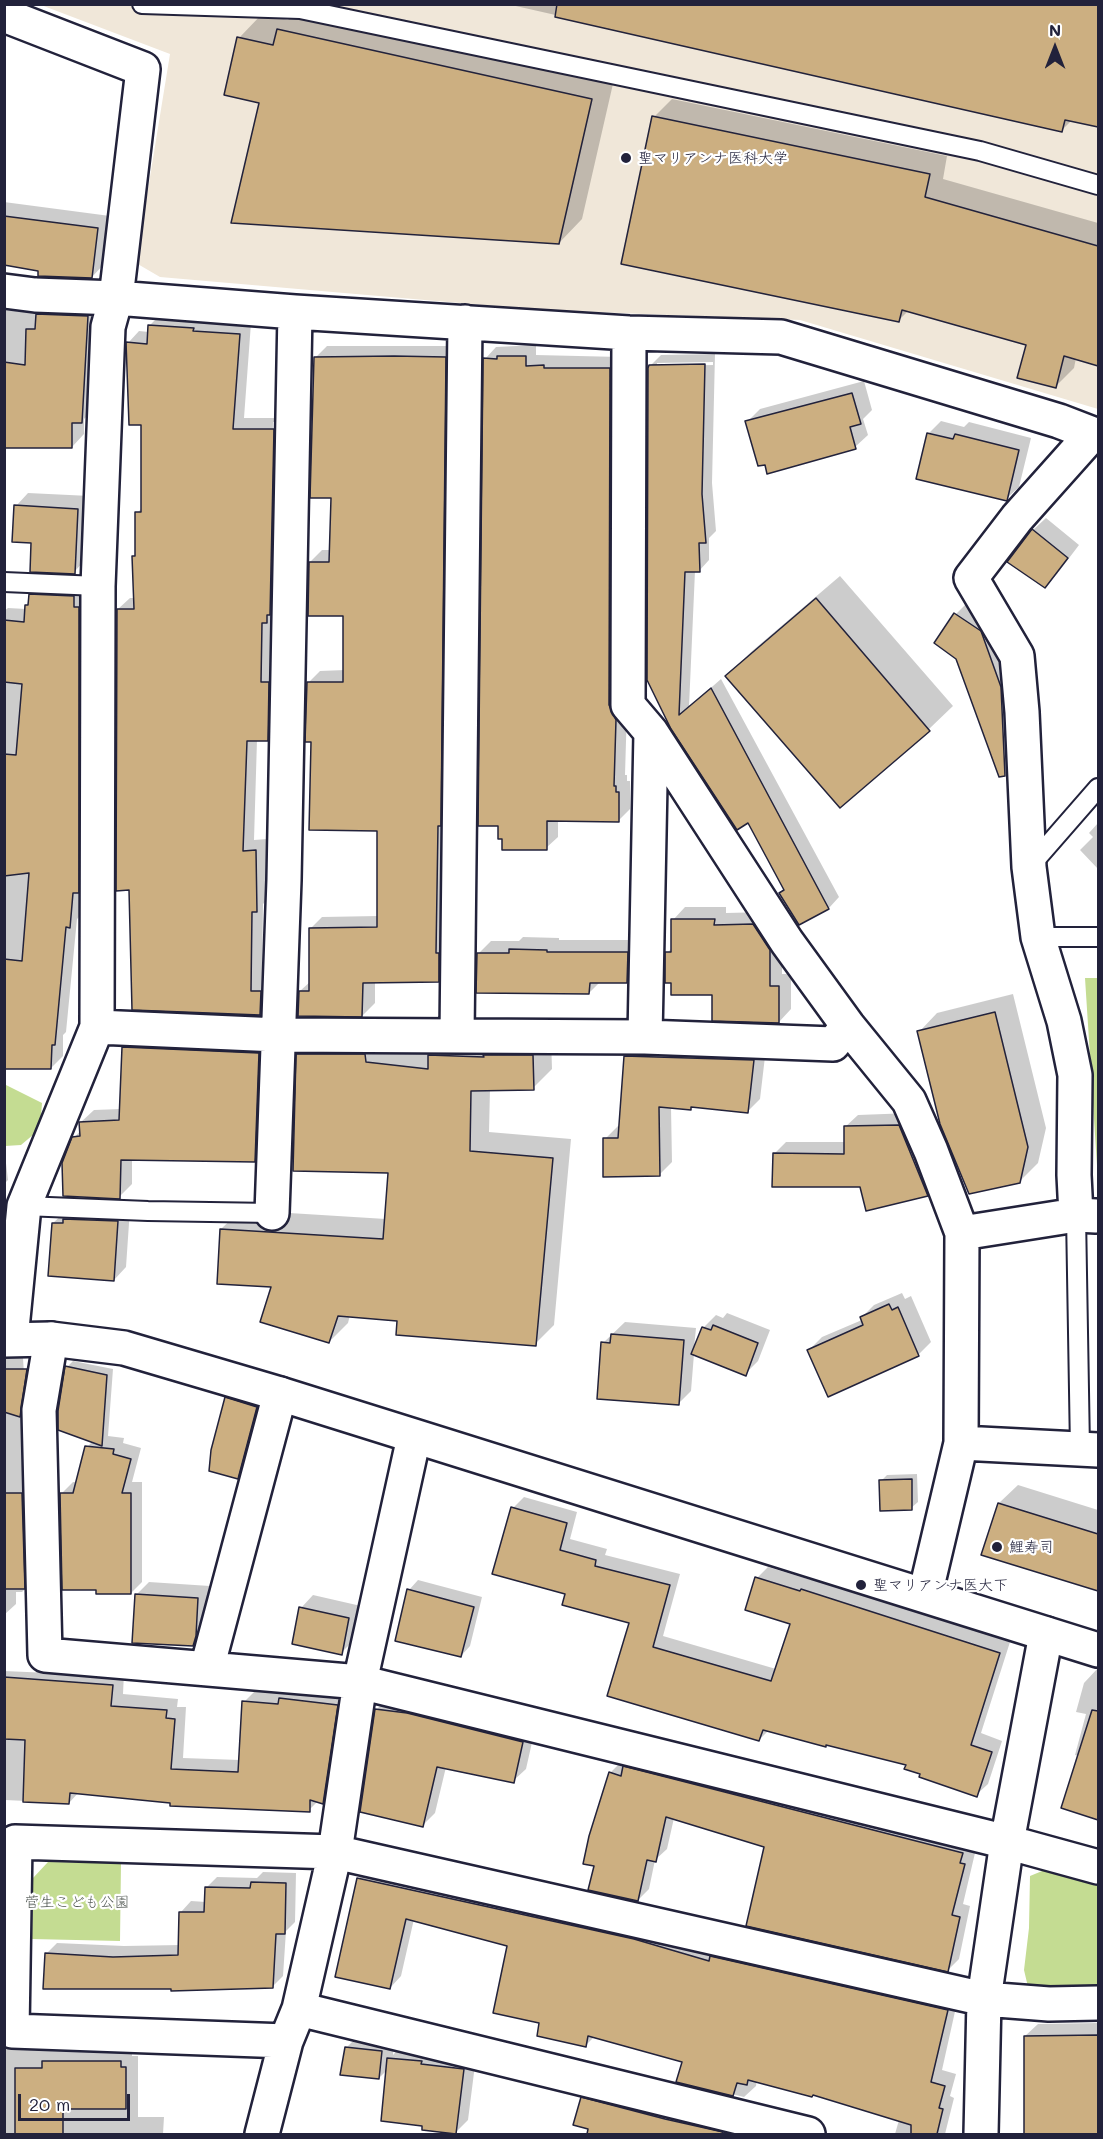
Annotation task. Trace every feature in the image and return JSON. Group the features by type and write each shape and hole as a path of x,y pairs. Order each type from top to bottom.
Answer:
{"street":[{"path":"4,15 143,69 116,298 108,327 98,586 97,1027 24,1206 8,1340 51,1338 124,1348 280,1394 1098,1650"},
{"path":"4,291 35,295 116,298 629,333 781,337 1059,421 1095,435 1017,518 971,578 1017,656 1022,712 1029,867 1038,937 1064,1020 1075,1075 1074,1175 1087,1216 962,1233"},
{"path":"272,1213 284,868 295,312"},
{"path":"457,1035 465,321"},
{"path":"629,333 628,705 651,732 787,942 848,1026 909,1101 932,1151 962,1233 961,1443 925,1595"},
{"path":"645,1037 651,732"},
{"path":"97,1027 278,1035 645,1037 833,1044 848,1026"},
{"path":"51,1338 39,1410 45,1655 360,1682 1007,1842 1098,1867"},
{"path":"207,1668 280,1394"},
{"path":"262,2134 286,2041 299,2009 335,1852 360,1682 414,1437"},
{"path":"961,1443 1089,1450"},
{"path":"981,2134 984,1999 1007,1842 1046,1634"},
{"path":"286,2041 12,2031 15,1842 335,1852 984,1999 1049,2004 1098,2003"},
{"path":"299,2009 808,2134"}],"lane":[{"path":"142,4 300,9 980,151 1098,185"},
{"path":"4,582 98,586"},
{"path":"1029,867 1098,788"},
{"path":"1038,937 1098,937"},
{"path":"24,1206 272,1213"},
{"path":"1087,1216 1089,1450"}],"shaded area":[{"name":"聖マリアンナ医科大学","path":"41,5 1098,5 1098,409 800,320 540,310 160,277 136,263 170,54"}],"green space":[{"path":"1085,978 1098,978 1098,1181"},
{"path":"4,1084 42,1103 40,1129 21,1145 5,1146"},
{"name":"菅生こども公園","path":"48,1862 121,1863 120,1941 32,1939 33,1878"},
{"path":"1047,1869 1098,1882 1098,1988 1028,1987 1024,1970 1029,1928 1030,1876"}],"building":[{"path":"557,4 1098,4 1098,127 1065,120 1062,132 555,17"},
{"path":"277,29 592,99 559,244 231,223 259,103 224,95 237,37 273,45"},
{"path":"652,116 930,174 925,197 1098,246 1098,366 1064,356 1056,388 1017,378 1026,345 902,310 899,322 621,264"},
{"path":"4,216 98,228 92,278 38,276 38,271 4,265"},
{"path":"36,314 88,316 82,423 72,423 72,448 4,448 4,362 25,365 26,329 35,329"},
{"path":"148,325 240,334 233,429 274,429 270,615 267,615 267,623 262,623 261,682 269,682 268,741 247,741 243,851 256,850 257,912 252,912 251,991 261,991 260,1015 132,1010 129,890 116,891 117,609 134,609 132,556 135,556 135,512 141,512 141,425 129,425 126,342 147,344"},
{"path":"497,356 526,356 526,366 544,365 544,368 610,368 609,705 616,720 614,786 616,786 616,792 619,792 619,822 547,821 547,850 502,850 502,839 498,839 498,826 478,826 483,358 497,359"},
{"path":"314,357 446,357 441,826 438,826 436,953 439,953 439,982 363,983 362,1017 298,1016 299,991 309,991 309,928 377,927 377,831 309,830 311,742 305,742 307,682 343,682 343,616 308,616 309,562 329,562 331,498 310,498"},
{"path":"705,364 702,494 706,543 699,543 700,572 685,572 679,715 711,688 829,909 799,925 779,893 784,890 748,823 737,830 671,729 647,680 648,368 649,365"},
{"path":"852,393 861,424 850,427 856,449 767,474 765,465 758,466 745,421"},
{"path":"927,433 953,439 955,434 1019,450 1007,501 916,479"},
{"path":"14,505 78,509 75,574 30,572 31,543 12,542"},
{"path":"1032,529 1068,558 1045,588 1007,562"},
{"path":"29,594 74,596 74,607 79,607 79,893 73,893 70,928 66,927 51,1069 4,1069 4,959 22,961 29,873 4,876 4,754 16,755 22,684 4,682 4,620 24,622 25,605 28,605"},
{"path":"816,598 930,731 840,808 725,676"},
{"path":"954,613 981,631 1001,687 1005,776 999,777 956,659 934,643"},
{"path":"671,919 715,919 714,925 753,924 770,950 770,986 779,986 779,1023 712,1021 712,995 671,995 671,983 665,983 665,952 671,952"},
{"path":"509,949 547,950 547,952 628,952 627,983 590,983 589,994 476,993 477,953 509,953"},
{"path":"995,1012 1028,1147 1020,1183 969,1194 940,1124 917,1031"},
{"path":"122,1047 259,1053 255,1162 121,1160 120,1199 63,1196 62,1163 72,1137 80,1136 79,1122 119,1120"},
{"path":"296,1054 365,1054 366,1062 428,1069 428,1055 484,1057 483,1055 533,1055 534,1090 471,1091 470,1151 553,1158 536,1346 396,1335 397,1321 338,1316 329,1343 260,1322 271,1287 217,1284 220,1229 383,1239 388,1173 293,1171"},
{"path":"624,1056 754,1060 748,1113 691,1107 691,1110 659,1107 660,1176 603,1177 603,1138 618,1138"},
{"path":"899,1125 928,1196 866,1211 860,1187 772,1187 773,1153 844,1154 844,1126"},
{"path":"63,1219 118,1221 114,1281 48,1276 52,1223 63,1223"},
{"path":"889,1304 892,1310 898,1307 919,1356 828,1397 807,1350 863,1325 860,1317"},
{"path":"713,1325 758,1343 746,1376 691,1354 702,1327 711,1330"},
{"path":"611,1334 684,1340 679,1405 597,1399 601,1342 610,1343"},
{"path":"65,1366 107,1375 102,1446 58,1430 58,1411"},
{"path":"4,1369 27,1369 20,1417 4,1412"},
{"path":"225,1397 257,1407 238,1479 209,1471 211,1450"},
{"path":"85,1446 114,1449 113,1454 131,1459 122,1493 131,1493 131,1594 96,1594 96,1590 62,1590 60,1493 73,1493"},
{"path":"912,1479 912,1510 880,1511 879,1480"},
{"path":"4,1493 22,1493 25,1589 4,1589"},
{"path":"998,1503 1098,1534 1098,1591 981,1555"},
{"path":"511,1507 567,1523 560,1550 596,1560 595,1566 670,1585 653,1647 771,1681 790,1624 745,1610 755,1577 800,1591 801,1589 1000,1653 971,1745 992,1752 977,1797 919,1777 920,1774 904,1769 906,1765 763,1730 759,1741 607,1696 629,1623 562,1605 565,1594 492,1574"},
{"path":"407,1589 474,1607 461,1657 395,1641"},
{"path":"135,1594 198,1598 196,1636 193,1646 132,1643"},
{"path":"299,1607 349,1618 342,1655 292,1644"},
{"path":"4,1677 113,1685 111,1706 167,1710 166,1718 175,1719 171,1769 238,1772 242,1701 278,1704 279,1698 338,1705 323,1804 310,1800 310,1812 170,1806 170,1803 70,1793 69,1804 23,1802 25,1740 4,1739"},
{"path":"375,1709 407,1713 523,1742 514,1783 437,1767 423,1827 360,1812"},
{"path":"1092,1710 1098,1711 1098,1820 1061,1808"},
{"path":"623,1766 963,1853 960,1863 965,1864 952,1915 960,1917 948,1972 746,1926 764,1847 666,1817 656,1862 647,1860 638,1901 588,1890 594,1866 583,1864 589,1836 609,1772 621,1776"},
{"path":"357,1878 634,1939 709,1961 710,1956 948,2010 931,2082 945,2086 939,2108 943,2109 937,2134 911,2134 911,2125 813,2095 812,2097 748,2080 747,2085 737,2083 733,2096 676,2082 682,2062 588,2036 586,2047 537,2036 539,2023 493,2013 507,1946 406,1919 390,1989 335,1977"},
{"path":"251,1882 286,1883 285,1934 276,1934 273,1988 171,1991 171,1989 43,1989 45,1953 113,1957 178,1955 179,1912 204,1912 205,1887 250,1888"},
{"path":"1098,2035 1098,2134 1024,2134 1024,2036"},
{"path":"345,2047 382,2051 379,2079 340,2075"},
{"path":"387,2058 422,2061 421,2064 464,2069 456,2134 422,2130 422,2126 381,2121"},
{"path":"42,2061 121,2061 121,2067 126,2067 126,2109 63,2109 63,2134 15,2134 15,2068 42,2068"},
{"path":"581,2097 723,2132 722,2134 587,2134 588,2129 573,2125"}],"place":[{"name":"聖マリアンナ医科大学","path":"626,158"},
{"name":"鯉寿司","path":"997,1547"},
{"name":"聖マリアンナ医大下","path":"861,1585"}]}
